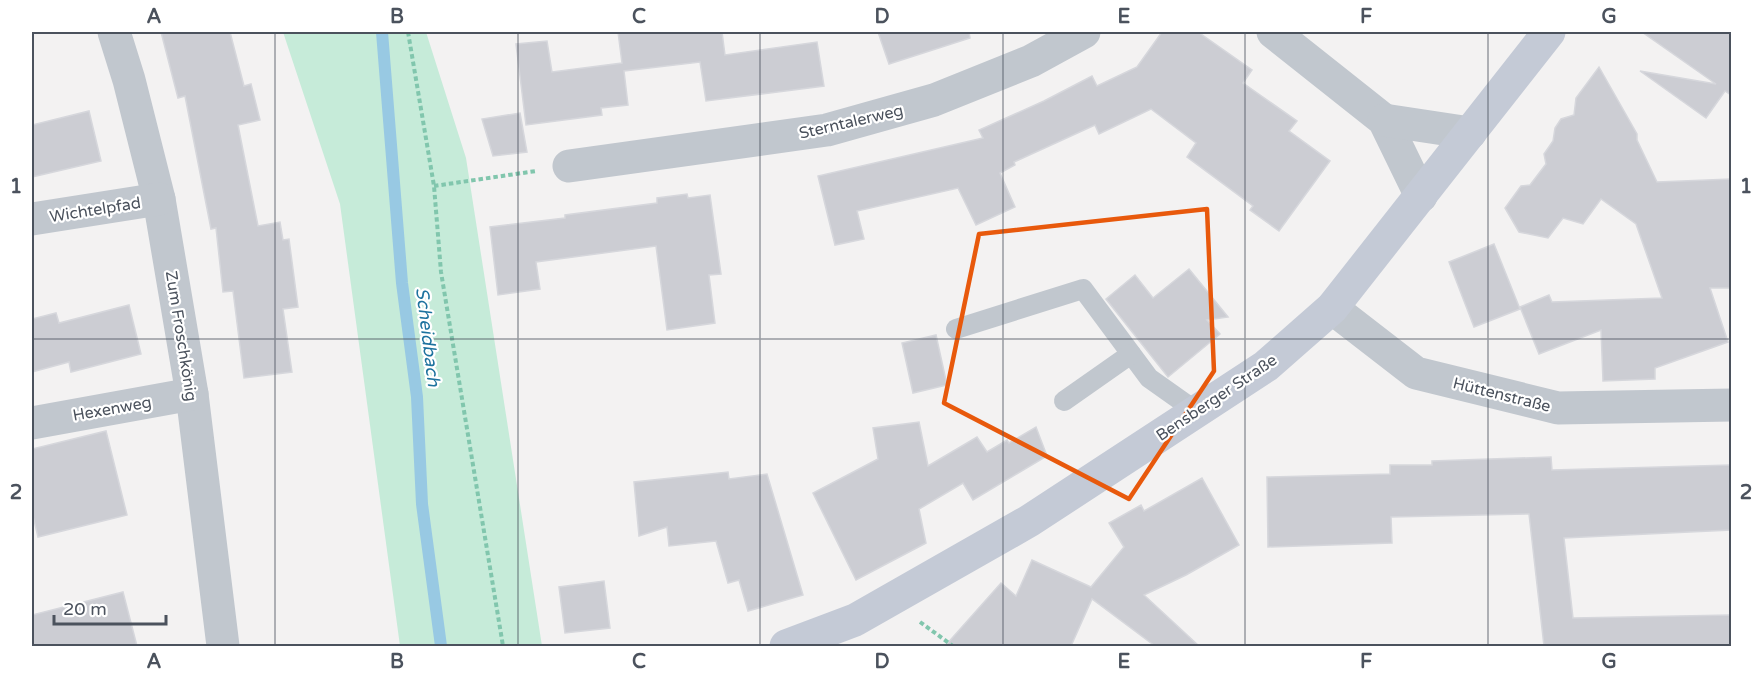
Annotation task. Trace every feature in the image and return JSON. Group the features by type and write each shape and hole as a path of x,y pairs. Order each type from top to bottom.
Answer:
{"main road":[{"name":"Bensberger Straße","path":"786,646 855,620 1029,521 1266,366 1332,308 1549,32"}],"street":[{"name":"Zum Froschkönig","path":"114,32 129,80 159,199 192,394 224,646"},
{"name":"Sterntalerweg","path":"569,166 827,130 934,100 1031,61 1084,32"},
{"path":"1273,32 1384,120 1421,196"},
{"path":"1384,120 1470,134"},
{"name":"Wichtelpfad","path":"32,219 159,199"},
{"name":"Hüttenstraße","path":"1332,308 1416,373 1558,408 1731,405"},
{"name":"Hexenweg","path":"32,423 192,394"}],"lane":[{"path":"956,329 1083,289 1149,378 1197,412"},
{"path":"1064,401 1131,354"}],"path":[{"path":"408,32 434,186 441,272 503,646"},
{"path":"434,186 569,166"}],"highlighted area":[{"path":"1207,209 1214,371 1129,499 944,403 979,234"}],"green space":[{"path":"283,32 426,32 466,158 542,646 400,646 340,204"}],"building":[{"path":"161,32 230,32 244,86 251,84 260,120 238,125 258,226 280,222 283,240 289,239 298,307 283,309 292,372 244,378 233,291 223,292 216,228 211,229 185,96 178,98"},
{"path":"618,32 722,32 725,55 817,42 824,86 706,101 700,62 624,71 628,105 601,108 602,115 526,125 516,44 547,41 552,72 622,63"},
{"path":"878,32 969,32 970,38 889,64"},
{"path":"1162,32 1198,32 1252,70 1243,83 1297,121 1289,131 1330,161 1279,231 1250,210 1253,206 1187,157 1196,143 1151,109 1099,134 1095,125 1014,162 1015,165 1000,173 1015,207 976,225 958,188 857,211 864,239 835,245 818,176 983,138 979,130 1044,101 1092,76 1097,86 1137,67"},
{"path":"1642,32 1731,32 1731,95 1725,91 1706,118 1640,71 1716,84"},
{"path":"1599,67 1637,134 1637,140 1657,182 1731,179 1731,288 1710,288 1728,342 1655,368 1655,379 1603,381 1601,330 1539,354 1520,307 1549,295 1552,302 1662,298 1636,224 1601,199 1583,224 1563,218 1548,238 1519,232 1505,208 1521,186 1530,185 1546,164 1544,154 1553,141 1555,128 1561,119 1574,115 1576,98"},
{"path":"89,111 101,161 32,177 32,125"},
{"path":"520,113 527,152 493,156 482,119"},
{"path":"687,194 688,198 710,195 721,274 709,275 715,323 667,330 656,246 536,262 540,289 498,295 490,227 657,203 657,198"},
{"path":"1494,244 1520,309 1474,327 1449,262"},
{"path":"1189,269 1228,317 1207,320 1220,334 1168,377 1106,299 1135,275 1153,298"},
{"path":"129,305 141,354 71,372 69,362 32,372 32,319 56,313 59,323"},
{"path":"936,335 947,385 913,393 902,343"},
{"path":"919,422 928,466 977,437 987,452 1007,440 1009,443 1036,427 1047,456 973,500 963,483 919,509 926,543 856,580 813,493 878,459 873,428"},
{"path":"106,431 127,515 38,537 32,512 32,449"},
{"path":"1551,457 1552,470 1731,465 1731,530 1564,538 1573,618 1731,615 1731,646 1544,646 1529,514 1391,517 1392,543 1268,547 1267,477 1390,474 1390,465 1432,465 1432,461"},
{"path":"728,472 729,479 767,474 803,595 748,611 739,580 728,583 716,541 669,546 667,527 639,536 634,482"},
{"path":"1202,478 1239,545 1186,575 1144,595 1199,646 1155,646 1092,599 1071,646 945,646 1001,583 1016,596 1032,560 1091,587 1124,547 1109,523 1141,505 1144,511"},
{"path":"604,581 610,628 565,633 559,587"},
{"path":"123,592 137,646 32,646 32,615"}],"waterway":[{"name":"Scheidbach","path":"382,32 402,283 417,397 422,504 441,646"}]}
